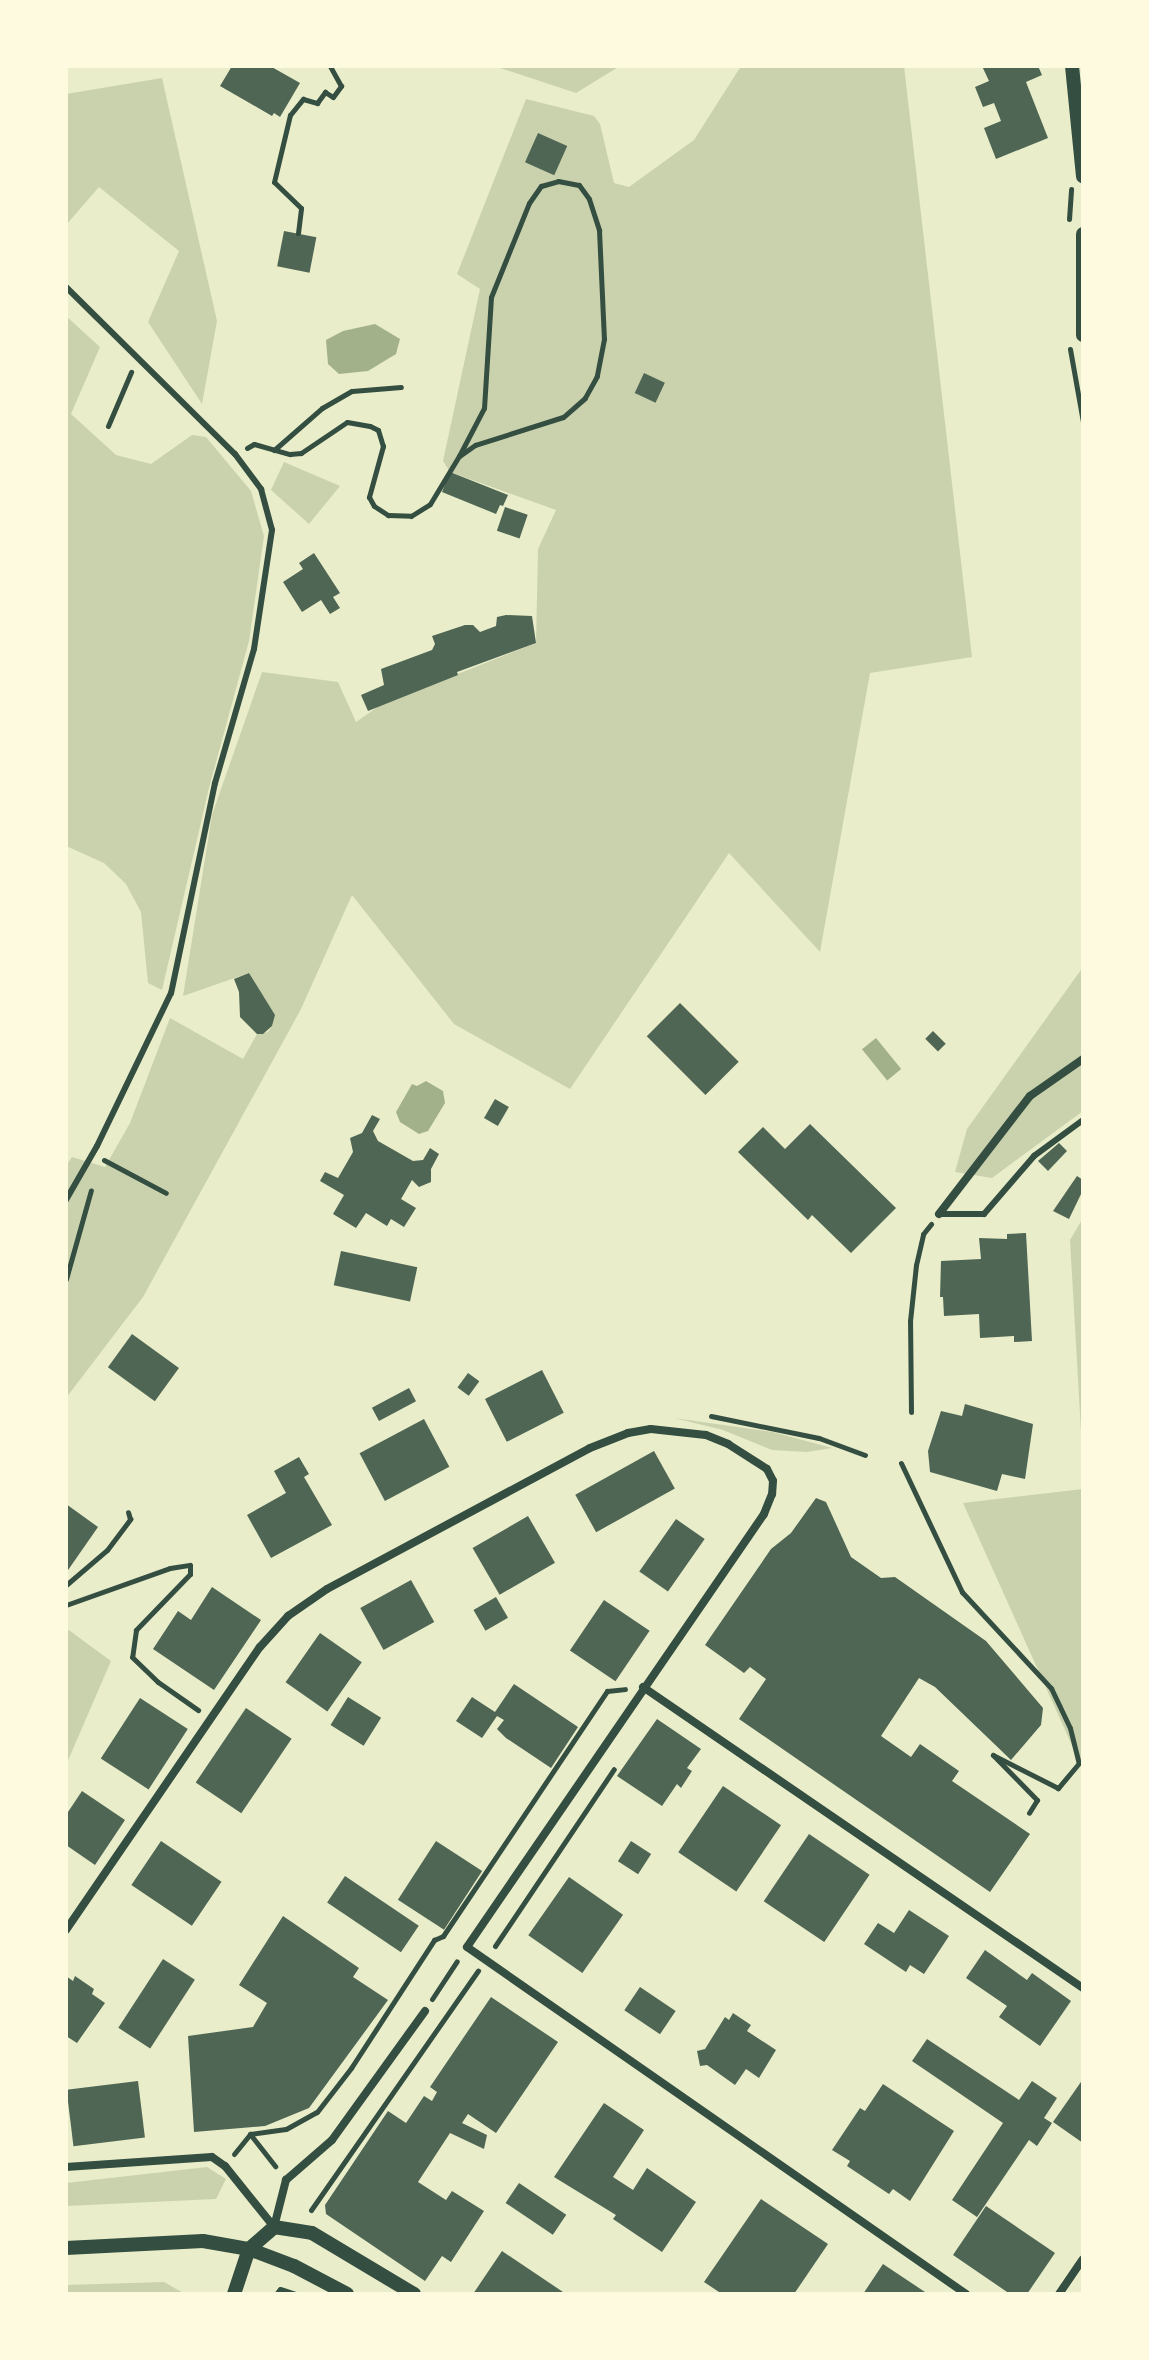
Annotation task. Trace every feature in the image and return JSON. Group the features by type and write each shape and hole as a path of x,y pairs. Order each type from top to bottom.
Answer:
{"street":[{"path":"1072,66 1083,143 1083,176"},
{"path":"1083,234 1083,335"},
{"path":"939,1214 1030,1096 1083,1059"},
{"path":"66,1930 260,1647 288,1616 327,1589 590,1448 628,1433 673,1429 706,1435 767,1469 773,1481 772,1494 764,1514 467,1947 966,2294"},
{"path":"643,1687 1083,1988"},
{"path":"234,2294 249,2249 274,2227 286,2180 332,2140 425,2011"},
{"path":"66,2167 212,2157 225,2166 274,2227 312,2233 414,2294"},
{"path":"66,2248 203,2241 249,2249 294,2266 347,2294"},
{"path":"1059,2294 1083,2259"}],"lane":[{"path":"66,287 138,354 235,454 261,489 272,530 254,649 215,783 171,993 93,1153 66,1200"},
{"path":"939,1214 984,1214 1034,1156 1083,1120"}],"path":[{"path":"298,233 301,208 274,182 290,115 303,99 317,103 325,92 333,97 341,86 330,66"},
{"path":"235,454 254,444 274,451 301,453 347,422 370,426 378,430 383,446 369,497 374,506 388,515 411,516 430,504 484,408 491,297 529,203 541,186 558,181 579,185 589,199 599,230 604,339 597,376 585,398 563,417 475,445 459,456"},
{"path":"108,426 138,354"},
{"path":"274,451 322,408 352,391 401,387"},
{"path":"66,1279 91,1195 93,1153"},
{"path":"111,1165 166,1193"},
{"path":"911,1412 910,1321 916,1265 923,1234 939,1214"},
{"path":"710,1416 819,1438 865,1455"},
{"path":"901,1463 962,1592 1051,1688 1070,1728 1079,1763 1058,1788 993,1755 1037,1800 1029,1813"},
{"path":"66,1585 107,1550 130,1519 128,1512"},
{"path":"66,1605 190,1565 190,1574 136,1630 133,1642 132,1657 180,1697"},
{"path":"250,2134 286,2129 317,2112 351,2068 434,1940 443,1936 607,1691 643,1687"},
{"path":"425,2011 467,1947"},
{"path":"278,2291 295,2294"}],"shaded area":[{"path":"494,66 620,66 576,93"},
{"path":"741,66 904,66 972,657 870,673 820,952 729,853 570,1089 454,1024 352,895 301,1009 143,1297 66,1398 66,1166 72,1157 105,1167 130,1123 170,1018 243,1059 257,1034 268,1032 272,1026 274,1015 249,973 183,996 212,815 262,672 338,682 356,722 382,704 536,643 538,549 556,510 450,472 443,461 480,289 457,274 526,99 594,116 600,124 614,183 629,187 694,140"},
{"path":"162,78 217,321 202,404 148,322 179,251 99,187 66,225 66,94"},
{"path":"66,316 100,347 71,414 116,455 151,464 192,435 206,437 251,491 264,536 249,641 209,788 162,990 148,983 141,912 126,884 104,863 66,846"},
{"path":"375,324 400,339 396,354 368,371 339,374 328,364 326,340 343,331"},
{"path":"284,462 340,486 309,524 271,490"},
{"path":"1083,967 1083,1111 992,1178 955,1172 967,1129"},
{"path":"876,1038 901,1069 887,1080 862,1049"},
{"path":"426,1081 443,1091 445,1103 428,1131 419,1134 400,1122 396,1112 412,1084 417,1086"},
{"path":"1083,1218 1083,1466 1070,1240"},
{"path":"674,1418 773,1432 832,1448 807,1452 772,1450 723,1430"},
{"path":"1083,1489 1083,1770 963,1503"},
{"path":"66,1628 111,1661 66,1765"},
{"path":"207,2167 226,2179 216,2199 66,2206 66,2183"},
{"path":"164,2282 185,2294 66,2294 66,2285"}],"building":[{"path":"232,66 270,66 300,83 280,117 274,113 272,116 220,86"},
{"path":"982,66 1038,66 1042,75 1026,82 1048,138 996,159 984,128 1001,121 994,103 983,107 975,87 989,81"},
{"path":"538,133 567,146 554,175 525,162"},
{"path":"284,231 316,237 310,273 277,266"},
{"path":"644,373 665,383 656,403 635,393"},
{"path":"450,472 508,495 503,506 500,505 496,514 442,492"},
{"path":"505,507 528,515 520,538 497,531"},
{"path":"314,553 340,593 333,597 340,608 330,614 321,600 302,612 283,582 303,569 299,563"},
{"path":"532,616 536,643 457,672 458,675 368,711 361,695 384,685 381,669 432,650 435,644 432,636 465,625 473,625 480,632 496,626 497,617"},
{"path":"249,973 275,1015 272,1026 263,1034 257,1034 240,1017 239,992 234,979"},
{"path":"680,1003 739,1062 705,1095 647,1036"},
{"path":"933,1031 946,1044 938,1052 925,1039"},
{"path":"495,1099 509,1107 498,1126 484,1118"},
{"path":"372,1115 380,1119 373,1131 378,1141 413,1161 423,1160 430,1148 439,1154 431,1169 431,1182 419,1187 412,1180 401,1199 416,1208 404,1227 391,1219 387,1226 366,1213 356,1228 333,1214 344,1195 320,1181 325,1172 338,1178 353,1152 350,1138 362,1133"},
{"path":"810,1124 896,1208 851,1253 812,1215 808,1220 738,1152 763,1127 785,1149"},
{"path":"1059,1143 1067,1151 1048,1171 1038,1161"},
{"path":"1077,1176 1083,1180 1083,1190 1069,1219 1053,1211"},
{"path":"1026,1233 1032,1341 1014,1342 1014,1336 980,1338 979,1314 944,1316 943,1297 940,1297 941,1261 981,1259 979,1238 1007,1239 1007,1234"},
{"path":"341,1251 417,1267 410,1301 334,1285"},
{"path":"132,1334 179,1368 155,1401 108,1367"},
{"path":"542,1370 564,1413 507,1442 485,1399"},
{"path":"468,1373 479,1381 469,1396 457,1388"},
{"path":"409,1388 416,1401 379,1421 372,1408"},
{"path":"965,1404 1033,1424 1025,1479 1002,1474 997,1491 930,1472 928,1451 941,1411 962,1416"},
{"path":"424,1419 449,1467 385,1501 360,1453"},
{"path":"654,1451 675,1489 596,1532 575,1495"},
{"path":"299,1457 309,1474 304,1477 332,1525 271,1558 247,1515 286,1493 274,1471"},
{"path":"816,1498 826,1502 851,1557 881,1578 895,1577 986,1641 1043,1708 1041,1725 1011,1760 935,1687 919,1678 881,1736 911,1757 920,1744 959,1771 952,1781 1030,1834 990,1892 739,1719 766,1679 750,1667 744,1673 705,1645 771,1549 791,1533"},
{"path":"66,1504 98,1527 66,1573"},
{"path":"528,1516 555,1563 500,1595 473,1548"},
{"path":"676,1519 705,1539 668,1592 639,1571"},
{"path":"411,1580 434,1622 384,1650 360,1608"},
{"path":"212,1587 261,1620 214,1690 153,1649 178,1611 191,1620"},
{"path":"496,1597 508,1618 485,1631 473,1610"},
{"path":"604,1600 650,1631 615,1681 570,1651"},
{"path":"320,1633 362,1662 327,1711 286,1682"},
{"path":"514,1684 578,1727 551,1768 506,1738 497,1729 504,1720 497,1716 482,1738 456,1721 472,1697 495,1712"},
{"path":"348,1697 381,1718 364,1746 331,1725"},
{"path":"140,1698 188,1729 149,1789 101,1758"},
{"path":"246,1708 292,1739 241,1813 196,1783"},
{"path":"657,1719 701,1749 687,1768 692,1771 681,1788 677,1784 662,1806 617,1776"},
{"path":"723,1786 781,1825 736,1891 678,1852"},
{"path":"82,1791 125,1820 95,1865 66,1845 66,1815"},
{"path":"809,1834 870,1875 824,1942 764,1901"},
{"path":"161,1841 222,1882 192,1926 131,1885"},
{"path":"436,1841 482,1871 444,1930 398,1900"},
{"path":"631,1841 651,1854 638,1874 618,1861"},
{"path":"345,1876 419,1926 401,1952 327,1903"},
{"path":"569,1877 623,1915 582,1973 528,1935"},
{"path":"909,1910 949,1936 924,1974 910,1965 906,1972 864,1944 878,1923 894,1933"},
{"path":"283,1916 359,1968 353,1977 388,2000 309,2108 265,2126 194,2132 188,2036 253,2027 267,2003 239,1985"},
{"path":"985,1950 1027,1980 1032,1973 1071,2001 1040,2046 999,2017 1007,2006 966,1978"},
{"path":"163,1959 195,1980 150,2048 118,2028"},
{"path":"66,1976 73,1981 75,1976 94,1989 92,1994 105,2003 77,2043 66,2036"},
{"path":"640,1987 676,2011 660,2034 624,2010"},
{"path":"491,1997 558,2042 496,2133 468,2114 462,2123 487,2135 484,2149 450,2133 418,2182 446,2200 452,2191 484,2211 451,2262 442,2256 425,2281 326,2214 325,2205 388,2111 406,2123 424,2096 432,2101 437,2092 430,2087"},
{"path":"733,2013 751,2025 747,2031 776,2050 759,2078 746,2069 735,2085 707,2065 700,2066 697,2051 705,2049 725,2017 729,2020"},
{"path":"927,2039 1019,2100 1032,2081 1057,2098 1044,2118 1052,2123 1037,2146 1029,2140 977,2217 952,2200 1003,2123 912,2061"},
{"path":"1083,2079 1083,2143 1053,2122"},
{"path":"138,2081 145,2138 73,2146 67,2090"},
{"path":"883,2084 954,2131 910,2201 893,2189 889,2194 847,2166 850,2161 832,2150 860,2108 865,2111"},
{"path":"604,2103 644,2130 613,2177 633,2190 647,2168 696,2202 662,2252 613,2219 616,2215 554,2177"},
{"path":"519,2183 566,2215 553,2235 506,2203"},
{"path":"761,2199 828,2244 794,2294 722,2294 704,2282"},
{"path":"986,2206 1055,2253 1027,2294 1010,2294 953,2255"},
{"path":"502,2251 566,2294 473,2294"},
{"path":"883,2264 928,2294 863,2294"}]}
